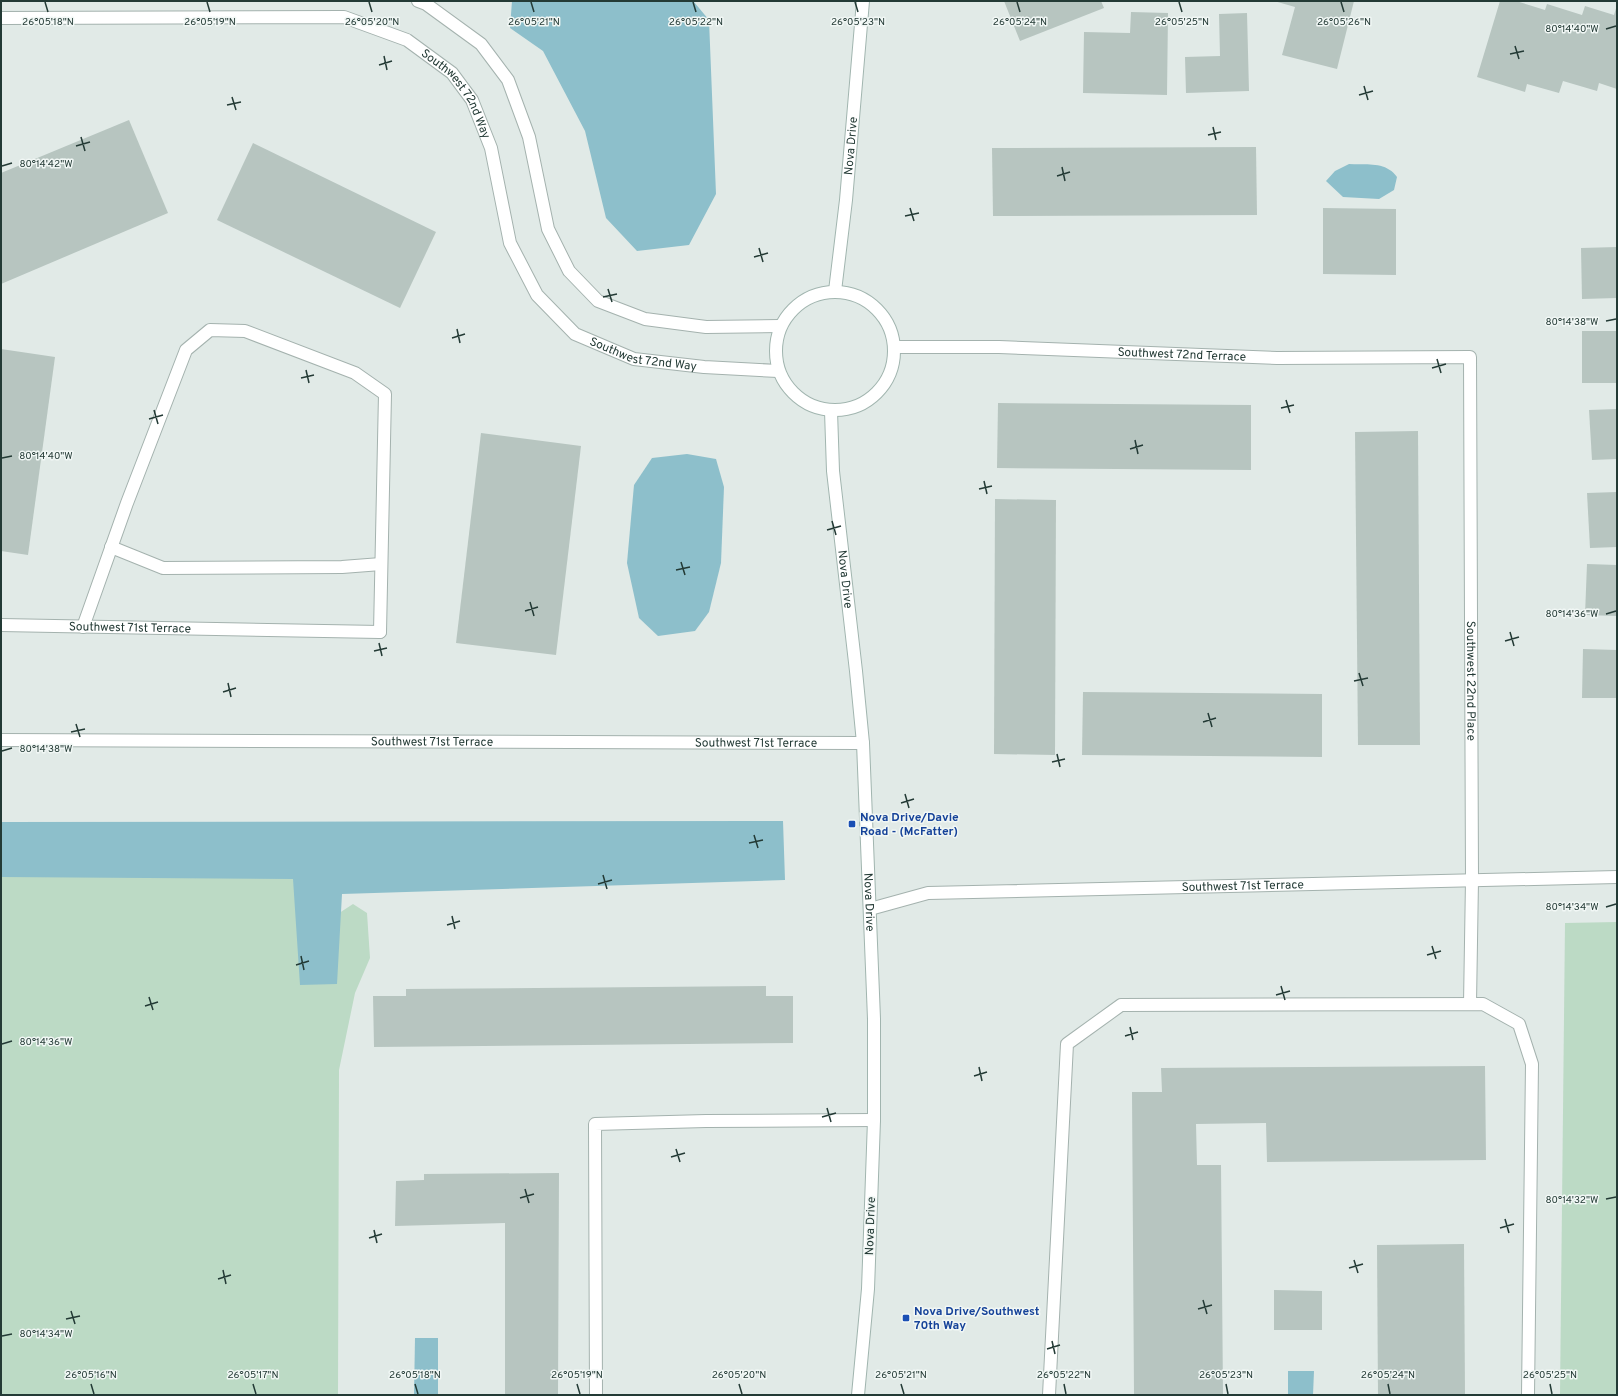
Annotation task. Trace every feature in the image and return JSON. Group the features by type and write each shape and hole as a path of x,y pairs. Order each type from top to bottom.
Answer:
{"street":[{"path":"418,1 426,4 481,44 508,80 529,137 548,229 570,271 598,300 645,319 706,327 780,326"},
{"name":"Nova Drive","path":"835,291 846,200 864,1"},
{"name":"Southwest 72nd Way","path":"1,18 344,17 407,40 452,74 472,100 490,148 510,243 537,295 575,334 634,359 704,367 778,371"},
{"path":"835,291 852,294 868,302 882,314 890,330 894,347 892,368 884,386 870,400 852,409 831,411 814,408 799,400 787,387 778,371 775,360 775,348 780,326 790,312 803,301 818,294 835,291"},
{"path":"83,626 126,503 186,350 210,330 245,331 355,373 385,394 381,564 342,567 163,568 111,547"},
{"name":"Southwest 72nd Terrace","path":"894,347 999,347 1277,358 1470,357"},
{"name":"Southwest 22nd Place","path":"1470,357 1472,880 1470,1004"},
{"name":"Nova Drive","path":"831,411 833,471 863,742 874,1019 874,1120 868,1289 858,1395"},
{"name":"Southwest 71st Terrace","path":"1,625 380,632 381,564"},
{"name":"Southwest 71st Terrace","path":"1,740 863,742"},
{"name":"Southwest 71st Terrace","path":"870,909 928,893 1617,877"},
{"path":"1049,1395 1067,1044 1121,1005 1470,1004 1483,1004 1519,1024 1532,1064 1528,1395"},
{"path":"596,1395 595,1124 706,1121 874,1120"}],"green space":[{"path":"1,850 289,865 327,921 353,904 367,913 370,958 355,993 339,1070 338,1395 1,1395"},
{"path":"1617,922 1617,1395 1560,1395 1565,923"}],"water":[{"path":"512,1 689,1 694,2 709,20 716,194 689,245 637,251 606,218 585,131 543,51 510,28"},
{"path":"1349,164 1369,164 1387,168 1397,177 1394,190 1379,199 1343,197 1326,181 1335,171"},
{"path":"687,454 716,459 724,487 721,563 709,612 695,631 658,636 639,618 627,563 634,485 652,458"},
{"path":"783,821 785,880 342,894 337,984 300,985 293,879 1,877 1,822"},
{"path":"415,1338 438,1338 438,1395 414,1395"},
{"path":"1288,1371 1314,1371 1313,1395 1288,1395"}],"building":[{"path":"1004,1 1101,1 1104,8 1020,41"},
{"path":"1274,1 1354,1 1337,69 1282,55 1295,7"},
{"path":"1500,1 1516,1 1545,10 1547,4 1582,15 1585,6 1614,15 1617,5 1617,89 1599,83 1597,91 1563,81 1559,93 1527,84 1525,92 1477,77"},
{"path":"1131,12 1168,13 1167,95 1083,93 1084,32 1130,33"},
{"path":"1247,13 1249,91 1186,93 1185,57 1220,56 1219,14"},
{"path":"129,120 168,213 1,284 1,173"},
{"path":"253,143 436,232 400,308 217,220"},
{"path":"1256,147 1257,215 993,216 992,148"},
{"path":"1323,208 1396,209 1396,275 1323,274"},
{"path":"1617,247 1617,298 1582,299 1581,248"},
{"path":"1582,331 1617,331 1617,383 1582,383"},
{"path":"1,349 55,357 28,555 1,551"},
{"path":"998,403 1251,405 1251,470 997,468"},
{"path":"1617,409 1617,459 1592,460 1589,410"},
{"path":"1418,431 1420,745 1358,745 1355,432"},
{"path":"481,433 581,446 556,655 456,643"},
{"path":"1617,492 1617,547 1590,548 1587,493"},
{"path":"995,499 1056,500 1055,755 994,754"},
{"path":"1587,564 1617,565 1617,616 1585,615"},
{"path":"1583,649 1617,650 1617,698 1582,698"},
{"path":"1083,692 1322,694 1322,757 1082,755"},
{"path":"766,986 766,996 793,996 793,1043 374,1047 373,996 406,996 406,989"},
{"path":"1485,1066 1486,1160 1267,1162 1266,1123 1196,1124 1197,1165 1221,1165 1223,1395 1134,1395 1132,1092 1162,1092 1161,1068"},
{"path":"559,1173 558,1395 505,1395 505,1223 395,1226 396,1181 424,1180 424,1174"},
{"path":"1464,1244 1465,1395 1378,1395 1377,1245"},
{"path":"1274,1290 1322,1291 1322,1330 1274,1330"}],"place":[{"name":"Nova Drive/Davie Road - (McFatter)","path":"852,824"},
{"name":"Nova Drive/Southwest 70th Way","path":"906,1318"}]}
